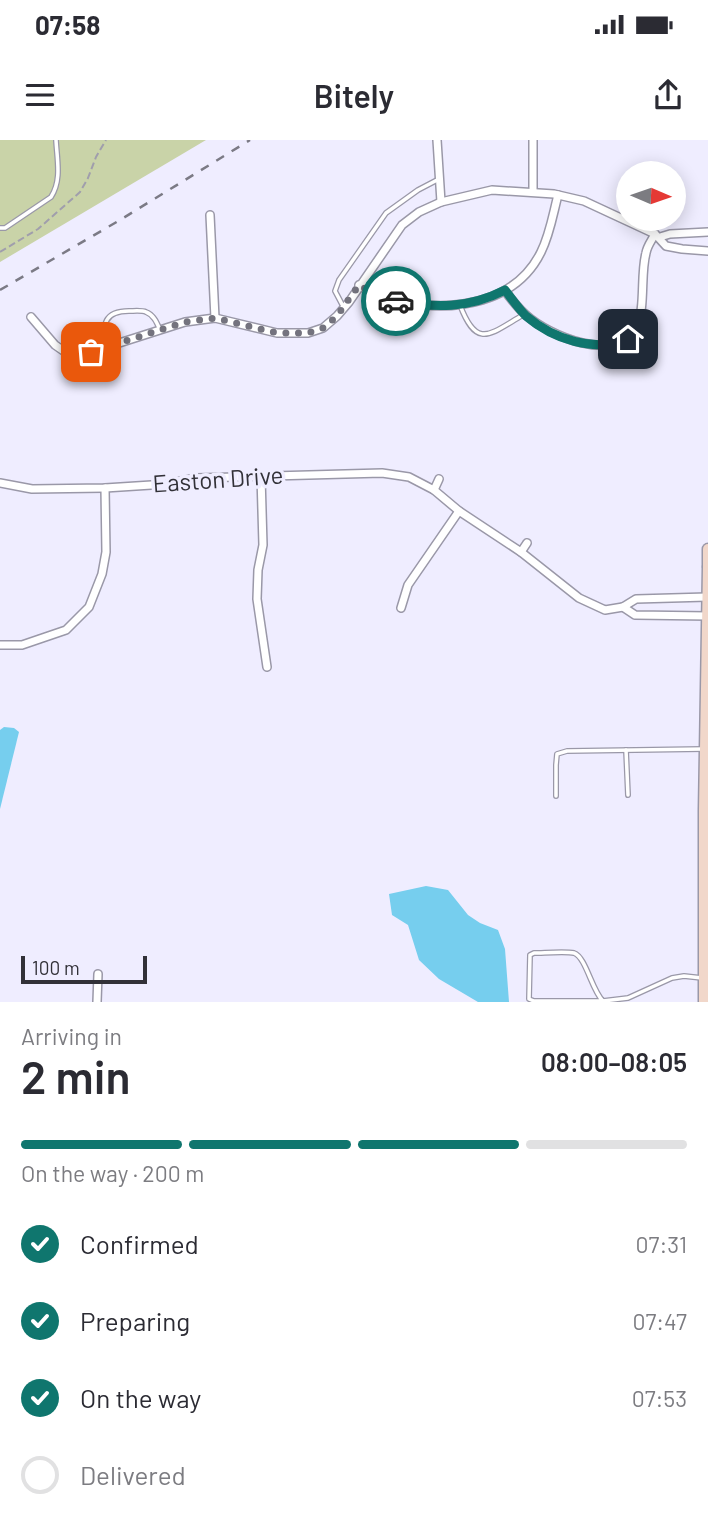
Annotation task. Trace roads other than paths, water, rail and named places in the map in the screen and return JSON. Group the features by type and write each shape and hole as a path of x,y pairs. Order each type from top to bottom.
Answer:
{"main road":[{"path":"704,1002 708,549"}],"street":[{"path":"437,140 441,202"},
{"path":"533,140 533,192"},
{"path":"31,317 55,345 68,354 91,352 185,322 215,318 277,333 308,333 323,328 344,308 402,225 419,212 441,202 492,190 533,192 584,201 657,236 666,246 708,251"},
{"path":"359,285 378,296 419,305 445,307 492,297 521,279 540,254 558,195"},
{"path":"210,215 215,318"},
{"path":"505,290 525,314 565,338 599,345 617,343 628,339 637,326 646,253 657,236 708,232"},
{"name":"Easton Drive","path":"0,483 32,489 105,488 167,484 196,478 382,473 409,477 434,489 459,511 521,552 579,598 605,610 623,607 636,600 707,597"},
{"path":"261,476 263,545 258,569 257,599 267,667"},
{"path":"434,489 439,479"},
{"path":"0,645 22,645 66,630 89,607 102,574 106,552 105,488"},
{"path":"401,608 408,585 459,511"},
{"path":"521,552 527,543"},
{"name":"Easton Drive","path":"623,607 635,615 708,616"},
{"path":"97,1002 98,974"}],"lane":[{"path":"0,228 5,228 51,197 58,178 56,140"},
{"path":"344,308 335,291 339,280 386,213 439,179"},
{"path":"460,305 467,323 474,332 483,335 490,334 525,314"},
{"path":"109,346 104,325 110,315 122,311 145,311 153,317 160,330"},
{"path":"556,796 557,754 567,751 706,749"},
{"path":"626,750 628,795"},
{"path":"603,1001 597,996 580,957 574,953 530,955 529,999 534,1001 603,1001 628,998 673,978 704,978"}],"water":[{"path":"4,727 14,728 19,732 0,809 0,730"},
{"path":"426,886 448,890 468,915 498,930 505,949 509,1002 478,1002 439,979 419,960 408,925 392,915 389,894"}],"railway":[{"path":"0,290 250,140"}]}
